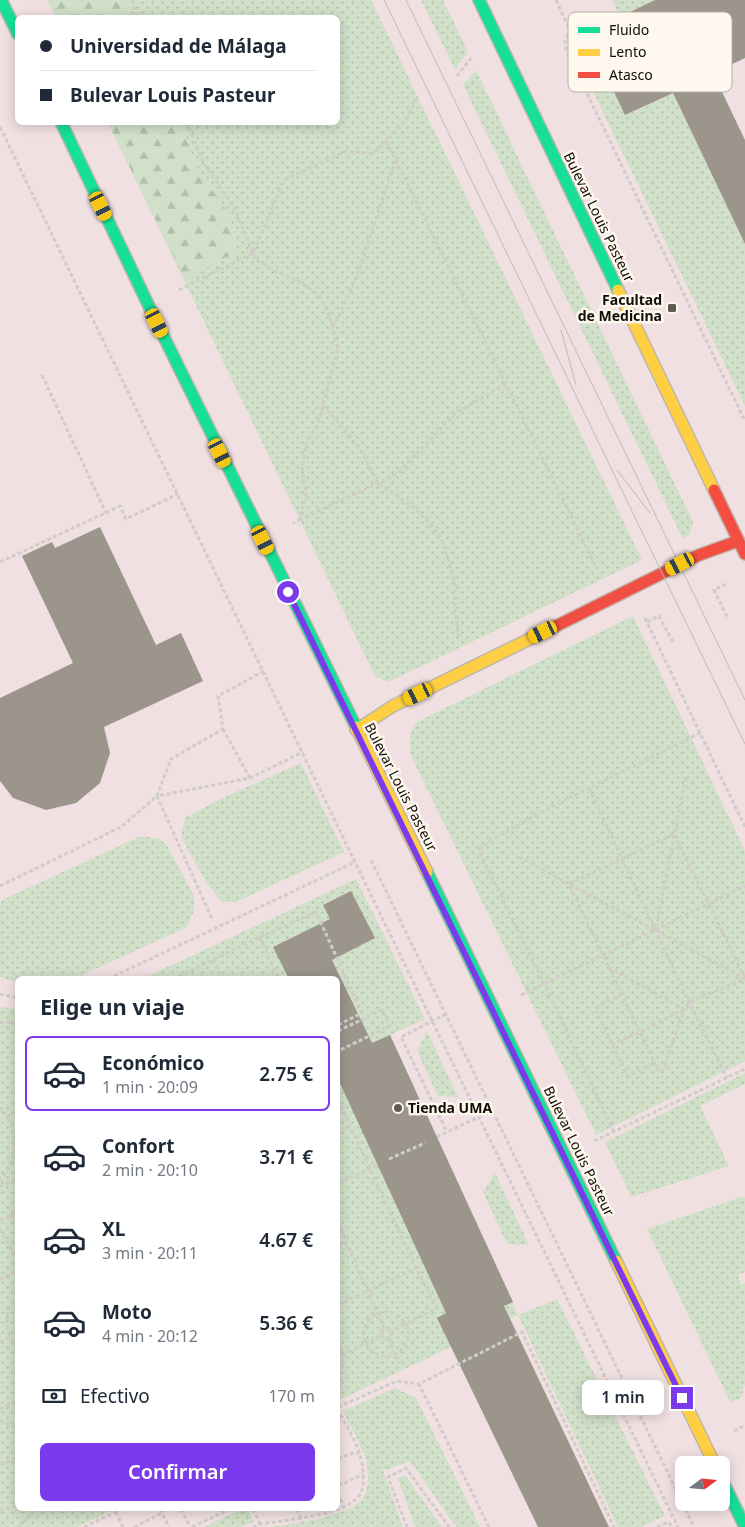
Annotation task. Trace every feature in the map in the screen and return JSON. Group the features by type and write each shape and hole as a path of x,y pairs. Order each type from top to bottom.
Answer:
{"street":[{"path":"1,0 15,28"},
{"name":"Bulevar Louis Pasteur","path":"479,0 745,554"},
{"name":"Bulevar Louis Pasteur","path":"62,125 161,332 711,1456"},
{"path":"356,730 393,706 699,555 738,541"},
{"path":"730,1496 745,1527"}],"path":[{"path":"132,0 136,15"},
{"path":"556,0 568,26"},
{"path":"568,35 564,39 568,54"},
{"path":"457,76 473,56"},
{"path":"586,92 745,421"},
{"path":"179,290 253,253 284,180 346,151 373,154 405,122 417,97"},
{"path":"188,125 203,162 235,209 255,259 275,271 297,280 318,294 329,314 338,349 318,421 306,445 302,466 306,496 300,520"},
{"path":"0,127 678,1527"},
{"path":"386,142 600,574"},
{"path":"333,329 356,276 396,160"},
{"path":"42,375 106,513"},
{"path":"293,523 397,474 457,412 506,384"},
{"path":"323,405 358,446 378,483 416,509 442,537 455,582 455,612 460,638"},
{"path":"0,562 120,506 126,519 178,494"},
{"path":"726,584 714,590 728,620"},
{"path":"644,616 745,827"},
{"path":"647,622 659,616 674,644"},
{"path":"250,778 223,729 218,696 264,671"},
{"path":"0,886 121,827 156,796 171,759 223,729"},
{"path":"614,1132 482,857 480,849 489,841 551,807 700,733"},
{"path":"156,796 250,778 303,752"},
{"path":"655,929 686,776"},
{"path":"589,788 689,1002 727,1078"},
{"path":"156,796 212,920"},
{"path":"569,884 674,834"},
{"path":"674,834 745,978"},
{"path":"519,857 745,978"},
{"path":"371,860 694,1527"},
{"path":"114,976 355,862"},
{"path":"569,884 659,1072 663,1070 684,1009 689,1002 745,978"},
{"path":"518,996 604,956 655,929 709,905 745,886"},
{"path":"179,976 316,912 362,1013 340,1024"},
{"path":"260,937 278,976"},
{"path":"213,959 220,976"},
{"path":"608,967 684,1009"},
{"path":"0,994 15,997"},
{"path":"622,994 595,1008 627,1076 654,1063"},
{"path":"612,1044 684,1009"},
{"path":"340,1030 382,1010 390,1026 340,1050"},
{"path":"446,1014 401,1037 447,1132"},
{"path":"0,1022 15,1025"},
{"path":"590,1142 745,1069"},
{"path":"340,1104 416,1268 437,1308 391,1331 384,1328 340,1227"},
{"path":"0,1107 8,1116 14,1134 15,1153 9,1171 0,1182"},
{"path":"437,1138 493,1110"},
{"path":"8,1116 15,1112"},
{"path":"389,1159 425,1143"},
{"path":"340,1182 378,1165"},
{"path":"0,1187 15,1180"},
{"path":"0,1220 15,1214"},
{"path":"0,1229 15,1256"},
{"path":"340,1245 347,1242"},
{"path":"340,1304 416,1268"},
{"path":"0,1280 15,1272"},
{"path":"15,1299 7,1314 6,1326 9,1338 15,1345"},
{"path":"388,1312 395,1314 406,1324 408,1331 406,1342 403,1349 394,1355 378,1355 365,1343 364,1329 368,1322 378,1313 388,1312"},
{"path":"340,1354 343,1355 381,1335 381,1331 384,1328"},
{"path":"391,1331 389,1338 394,1355 400,1364"},
{"path":"340,1407 398,1380 418,1384 522,1332 614,1527"},
{"path":"381,1335 386,1339 389,1338"},
{"path":"0,1342 9,1338"},
{"path":"340,1348 343,1355 340,1385"},
{"path":"418,1384 489,1527"},
{"path":"0,1409 15,1402"},
{"path":"340,1412 360,1454 363,1474 359,1495 344,1508 340,1509"},
{"path":"0,1420 15,1427"},
{"path":"730,1433 745,1425"},
{"path":"340,1458 353,1453 360,1454"},
{"path":"0,1465 15,1458"},
{"path":"407,1527 388,1477 406,1468 449,1527"},
{"path":"340,1485 363,1474"},
{"path":"340,1498 344,1508"},
{"path":"0,1510 15,1507"},
{"path":"20,1527 34,1511"},
{"path":"134,1527 161,1511 169,1527"},
{"path":"182,1511 191,1527 223,1511"},
{"path":"254,1511 260,1524"},
{"path":"298,1511 301,1518"},
{"path":"254,1527 260,1524 331,1511"},
{"path":"84,1527 116,1512 124,1527"},
{"path":"95,1521 98,1527"},
{"path":"657,1527 668,1522 674,1527"}],"shaded area":[{"path":"0,0 745,0 745,1527 0,1527"}],"green space":[{"path":"47,0 371,0 642,560 388,682 375,676 109,125 340,125 340,15 55,15"},
{"path":"47,0 126,0 131,15 55,15"},
{"path":"421,0 443,0 468,52 455,70"},
{"path":"612,0 655,0 629,12 618,12"},
{"path":"476,70 693,522 689,535 683,539 463,85"},
{"path":"593,92 614,92 625,115 673,93 745,244 745,406"},
{"path":"109,125 182,125 198,170 229,214 237,251 185,280"},
{"path":"633,616 745,851 745,1061 596,1135 411,756 410,735 415,723"},
{"path":"301,763 344,852 236,902 222,902 206,882 181,837 185,818 220,799"},
{"path":"141,836 159,839 166,844 194,896 194,910 187,927 81,976 15,976 15,981 0,977 0,904 2,900"},
{"path":"356,879 425,1019 390,1035 518,1315 340,1400 340,976 148,976"},
{"path":"0,1007 15,1009 15,1511 111,1511 77,1527 0,1527"},
{"path":"427,1031 458,1097 438,1096 417,1051"},
{"path":"745,1073 745,1084 700,1106 729,1166 631,1197 605,1142"},
{"path":"495,1173 529,1245 507,1244 483,1192"},
{"path":"744,1196 745,1272 738,1275 741,1285 745,1283 745,1384 741,1398 730,1402 647,1229"},
{"path":"557,1299 665,1516 642,1527 618,1527 518,1315"},
{"path":"395,1388 416,1398 480,1527 456,1527 410,1461 383,1471 403,1527 270,1527 331,1515 354,1506 361,1500 367,1485 368,1473 365,1456 343,1411"},
{"path":"405,1475 442,1527 415,1527 398,1478"},
{"path":"238,1511 249,1511 254,1522 241,1527 204,1527"}],"building":[{"path":"655,0 745,0 745,58 732,64 732,12 630,12"},
{"path":"614,92 722,92 745,140 745,244 673,93 625,115"},
{"path":"100,527 156,645 181,633 203,681 104,727 110,753 100,783 76,803 46,810 13,798 0,781 0,698 73,663 22,556 52,542 55,548"},
{"path":"351,891 375,938 332,960 340,976 288,976 273,947 330,919 323,905"},
{"path":"340,977 372,1043 390,1035 513,1302 504,1306 609,1527 538,1527 437,1318 446,1313 340,1083"}],"tram line":[{"path":"384,0 745,744"},
{"path":"406,0 745,700"},
{"path":"561,330 576,385"},
{"path":"617,470 650,513"}],"traffic: fast":[{"path":"1,0 15,28"},
{"path":"479,0 618,290"},
{"path":"62,125 157,323 356,727"},
{"path":"427,872 616,1261"},
{"path":"730,1496 745,1527"}],"traffic: slow":[{"path":"618,290 714,490"},
{"path":"356,730 393,706 552,628"},
{"path":"356,727 427,872"},
{"path":"616,1261 711,1456"}],"traffic: jam":[{"path":"714,490 745,554"},
{"path":"552,628 699,555 738,541"}],"place":[{"name":"Facultad de Medicina","path":"672,308"},
{"name":"Tienda UMA","path":"398,1108"}],"route":[{"path":"288,592 406,829 682,1398"}]}
